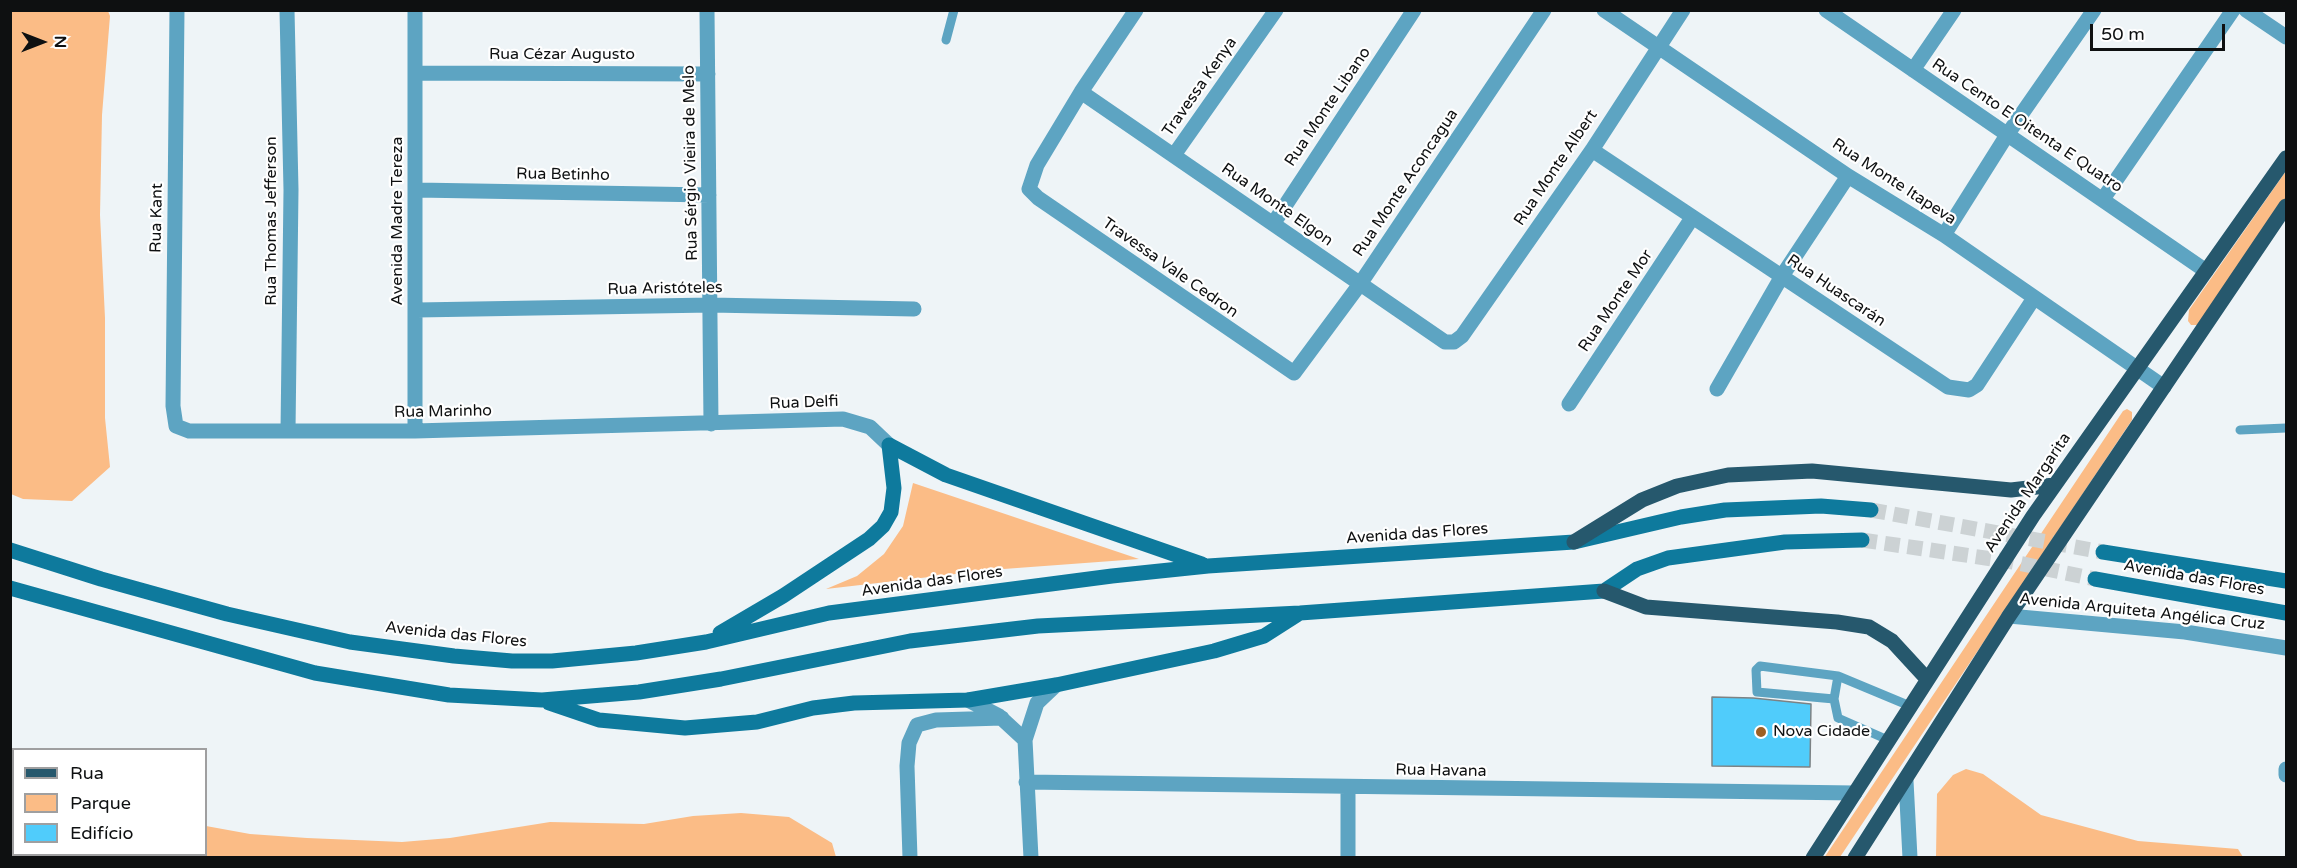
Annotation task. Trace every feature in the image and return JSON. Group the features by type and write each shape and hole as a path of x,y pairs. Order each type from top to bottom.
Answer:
{"main road":[{"name":"Avenida Margarita","path":"1813,858 1927,678 2054,485 2286,158"},
{"path":"1855,858 2009,616 2286,206"},
{"path":"889,445 956,479 1208,566"},
{"path":"706,642 783,596 869,539 883,526 891,512 894,488 889,445"},
{"path":"1574,542 1642,500 1677,486 1728,475 1812,471 2011,490 2054,485"},
{"name":"Avenida das Flores","path":"10,550 101,579 227,614 350,642 454,656 512,661 552,661 636,653 706,642 829,614 1112,576 1208,566 1574,542 1681,517 1725,510 1821,506 1871,510"},
{"path":"1604,591 1637,569 1668,558 1785,542 1862,540"},
{"name":"Avenida das Flores","path":"2103,552 2286,581"},
{"name":"Avenida das Flores","path":"2095,579 2286,613"},
{"path":"10,588 315,673 448,695 542,700 639,692 721,679 910,641 1038,626 1300,613 1493,597 1604,591 1646,607 1837,622 1869,627 1892,641 1927,678"},
{"path":"542,700 599,720 685,728 756,722 813,708 855,703 968,700 1056,685 1244,642 1264,636 1300,613"}],"street":[{"name":"Rua Kant","path":"176,426 173,406 177,10"},
{"name":"Rua Thomas Jefferson","path":"287,10 291,190 288,431"},
{"name":"Avenida Madre Tereza","path":"415,10 417,190 415,431"},
{"name":"Rua Sérgio Vieira de Melo","path":"707,10 711,424"},
{"path":"1081,92 1136,10"},
{"name":"Travessa Kenya","path":"1174,155 1276,10"},
{"name":"Rua Monte Libano","path":"1273,224 1414,10"},
{"name":"Rua Monte Aconcagua","path":"1294,373 1360,284 1544,10"},
{"name":"Rua Monte Itapeva","path":"1604,10 1848,176 1944,235 2164,387"},
{"name":"Rua Monte Albert","path":"1454,342 1462,336 1592,150 1683,10"},
{"name":"Rua Cento E Oitenta E Quatro","path":"1826,10 2206,271"},
{"path":"1913,70 1954,10"},
{"path":"1944,235 2007,135 2094,10"},
{"path":"2103,199 2233,10"},
{"path":"2246,10 2286,37"},
{"name":"Rua Cézar Augusto","path":"416,73 708,74"},
{"name":"Rua Monte Elgon","path":"1081,92 1445,342 1454,342"},
{"name":"Travessa Vale Cedron","path":"1081,92 1037,165 1029,189 1038,198 1294,373"},
{"name":"Rua Huascarán","path":"1592,150 1948,387 1969,390 1984,378 2034,298"},
{"path":"1717,389 1782,276 1848,176"},
{"name":"Rua Betinho","path":"417,190 709,195"},
{"name":"Rua Monte Mor","path":"1569,404 1692,218"},
{"name":"Rua Aristóteles","path":"417,310 711,305 914,309"},
{"name":"Rua Delfi","path":"711,424 854,420 870,427 889,445"},
{"name":"Rua Marinho","path":"176,426 189,431 415,431 711,424"},
{"name":"Avenida Arquiteta Angélica Cruz","path":"2009,616 2185,632 2271,645 2286,650"},
{"path":"1030,858 1025,740 1037,703 1056,685"},
{"path":"968,700 1002,718 1025,740"},
{"path":"910,858 907,766 909,743 917,725 936,720 1002,718"},
{"path":"2286,769 2286,774"},
{"path":"1906,781 1910,858"},
{"name":"Rua Havana","path":"1026,782 1855,793"},
{"path":"1348,788 1348,858"}],"lane":[{"path":"946,40 954,10"},
{"path":"2240,430 2286,428"},
{"path":"1834,699 1757,692 1756,670 1760,666 1838,675 1910,706"},
{"path":"1838,675 1834,699 1838,718 1888,740"}],"green space":[{"path":"10,11 108,11 110,16 102,115 100,215 105,318 105,418 110,467 72,501 23,499 11,494"},
{"path":"2286,171 2286,198 2199,325 2191,325 2188,321 2189,310"},
{"path":"2127,409 2132,412 2132,420 1840,857 1824,858 2123,411"},
{"path":"913,483 1139,559 990,570 826,589 857,576 884,554 903,526"},
{"path":"1966,769 1983,774 2041,815 2138,841 2238,849 2243,857 1936,857 1937,794 1953,775"},
{"path":"11,786 12,856 207,856 207,826 250,834 402,842 450,838 550,822 644,824 693,816 741,813 789,817 832,843 836,857 11,857"}],"building":[{"name":"Nova Cidade","path":"1712,697 1753,698 1811,704 1810,767 1712,766"}],"tunnel":[{"path":"1871,510 2103,552"},
{"path":"1862,540 2013,562 2095,579"}],"place":[{"name":"Nova Cidade","path":"1761,732"}]}
